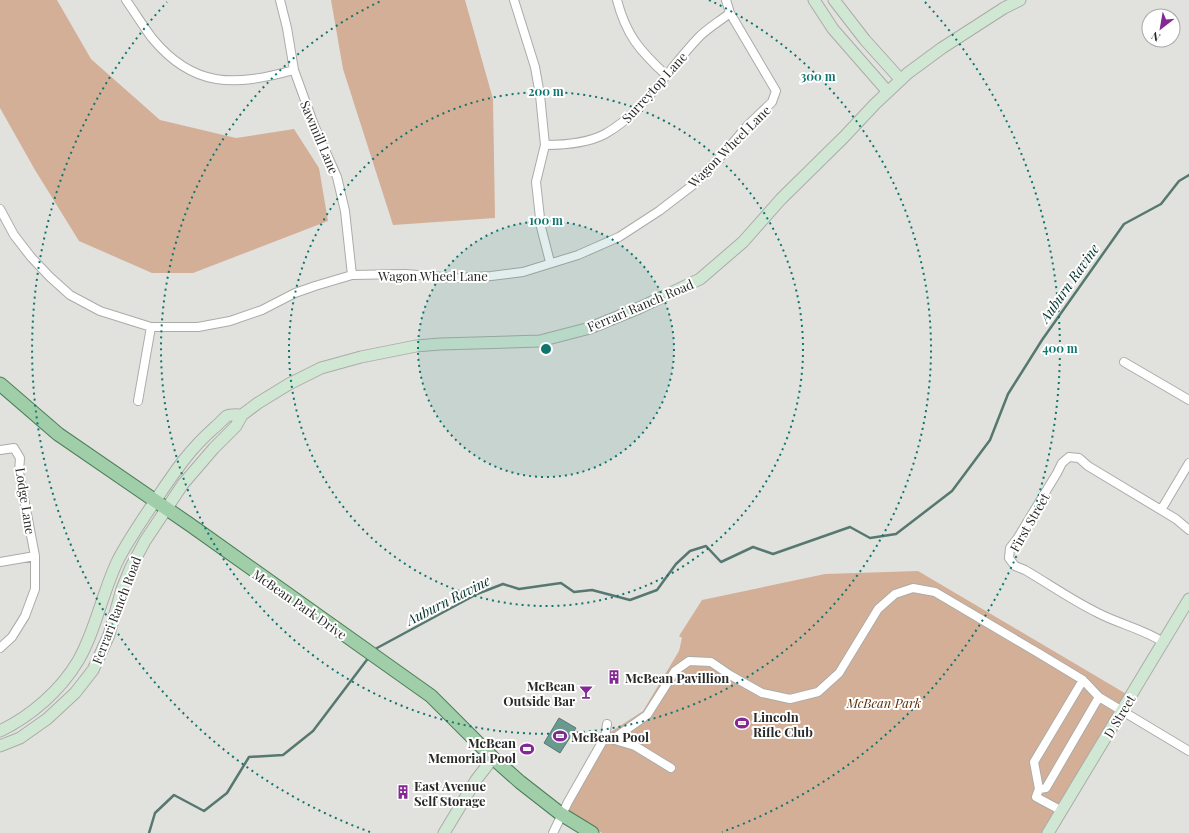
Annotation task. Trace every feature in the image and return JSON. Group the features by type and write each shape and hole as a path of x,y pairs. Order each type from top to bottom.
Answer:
{"main road":[{"path":"814,0 833,30 888,92"},
{"path":"834,0 865,40 901,80"},
{"name":"Ferrari Ranch Road","path":"0,746 20,738 47,720 75,692 93,670 109,635 122,589 131,567 145,541 183,484 214,448 236,426 242,415 258,403 289,384 322,368 361,357 416,346 540,341 590,328 639,308 700,279 743,242 780,199 888,92 919,64 1004,8 1020,0"},
{"name":"McBean Park Drive","path":"0,384 58,434 167,509 431,696 493,758 520,782 562,815 592,833"},
{"name":"Ferrari Ranch Road","path":"0,731 15,724 36,708 62,683 78,661 92,630 118,560 133,533 186,456 203,438 228,416 242,415"},
{"name":"D Street","path":"1048,833 1189,599"},
{"path":"444,833 476,780 493,758"}],"street":[{"path":"126,0 152,38 175,62 204,77 233,81 267,77 294,70"},
{"name":"Sawmill Lane","path":"280,0 287,28 294,70 314,125 337,177 345,211 352,275"},
{"path":"514,0 534,67 540,95 545,145 536,182 541,227 550,262"},
{"path":"617,0 629,33 639,48 666,75"},
{"name":"Wagon Wheel Lane","path":"0,209 14,235 31,257 70,295 100,311 151,327 198,327 230,321 262,310 295,293 352,275 405,274 457,278 523,272 550,262 578,255 619,237 659,211 693,185 748,125 772,102 776,91 730,13 726,0"},
{"name":"Surreytop Lane","path":"545,145 572,143 604,134 622,123 642,103 700,37 730,13"},
{"path":"138,401 151,327"},
{"path":"1124,362 1189,400"},
{"name":"Lodge Lane","path":"0,450 14,448 20,458 20,472 35,556 35,589 26,616 12,637 0,648"},
{"name":"First Street","path":"1163,642 1136,628 1114,621 1095,612 1025,570 1015,566 1008,558 1010,548 1057,473 1062,462 1069,456 1079,458 1088,466 1176,519 1189,530"},
{"path":"1161,510 1189,463"},
{"path":"0,562 35,556"},
{"path":"553,833 562,815 609,738 647,714 675,671 689,661 711,662 730,675 762,693 790,700 818,692 839,673 878,609 895,594 914,588 935,592 1083,680 1099,697 1189,751"},
{"path":"1062,811 1036,797 1039,789 1034,762 1083,680"},
{"path":"1039,789 1046,788 1099,697"},
{"path":"607,724 609,738"},
{"path":"609,738 634,746 671,768"}],"green space":[{"path":"0,0 57,0 91,59 160,120 236,138 294,129 319,168 328,221 193,273 152,273 79,241 35,170 0,108"},
{"path":"331,0 465,0 493,99 495,218 393,225 343,69"},
{"name":"McBean Park","path":"918,571 1128,695 1045,833 602,833 564,810 606,735 643,711 679,651 682,638 679,636 702,600 825,574"}],"shaded area":[{"name":"McBean Pool","path":"559,718 576,728 560,753 544,743"}],"waterway":[{"name":"Auburn Ravine","path":"375,651 377,648 477,594 503,584 519,589 561,583 574,592 592,590 630,600 657,590 676,564 690,551 706,546 721,562 753,547 773,554 850,527 870,538 896,534 952,491 990,440 1008,394 1042,340 1124,224 1161,204 1179,181 1189,175"},
{"name":"Auburn Ravine","path":"149,833 155,813 174,795 204,811 227,793 249,757 283,755 313,731 369,657"}],"place":[{"name":"McBean Pavillion","path":"614,677"},
{"name":"McBean Outside Bar","path":"586,692"},
{"name":"Lincoln Rifle Club","path":"742,723"},
{"name":"McBean Pool","path":"560,736"},
{"name":"McBean Memorial Pool","path":"527,749"},
{"name":"East Avenue Self Storage","path":"403,792"}]}
